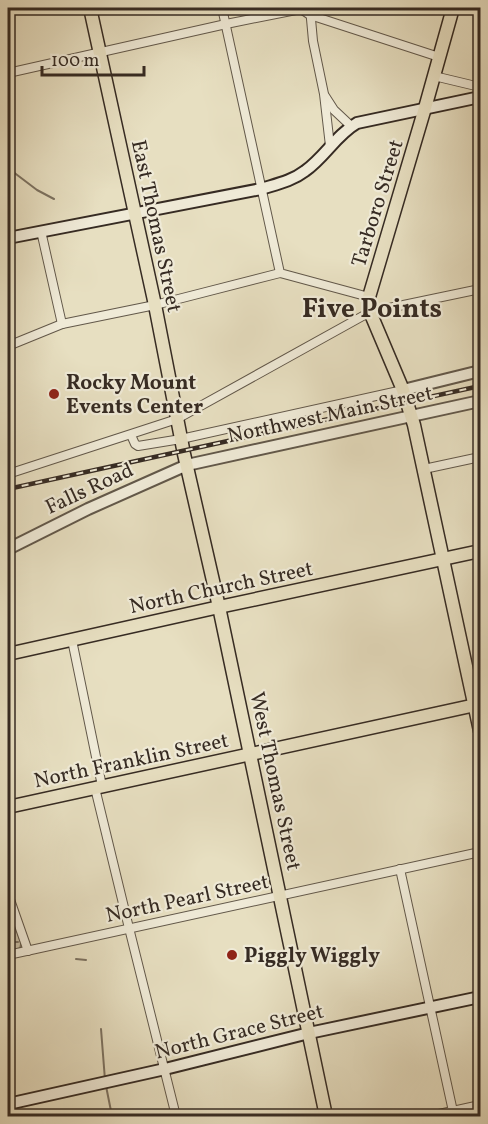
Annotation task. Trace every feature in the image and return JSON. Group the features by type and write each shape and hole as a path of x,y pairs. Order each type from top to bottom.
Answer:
{"main road":[{"name":"East Thomas Street","path":"90,8 186,459"},
{"name":"Tarboro Street","path":"453,8 369,297 370,312 410,411 477,705 480,731"},
{"path":"8,238 261,189 289,181 305,172 347,129 357,123 480,97"},
{"path":"403,390 480,371"},
{"name":"Northwest Main Street","path":"186,459 410,411 480,401"},
{"name":"Falls Road","path":"8,549 186,459"},
{"name":"West Thomas Street","path":"186,459 327,1116"},
{"name":"North Church Street","path":"8,654 480,551"},
{"name":"North Franklin Street","path":"8,807 477,705"},
{"name":"North Grace Street","path":"8,1104 165,1070 309,1033 480,997"}],"street":[{"path":"222,8 280,273"},
{"path":"8,73 297,9 310,11 439,57"},
{"path":"310,11 330,146"},
{"path":"434,76 480,87"},
{"path":"324,94 334,110 351,126"},
{"path":"40,231 62,324"},
{"path":"8,346 62,324 155,305 280,273 369,297"},
{"path":"8,474 177,419 370,312 480,289"},
{"path":"131,435 138,446 181,439 403,390"},
{"path":"424,469 480,457"},
{"path":"72,640 99,787 129,928 176,1116"},
{"name":"North Pearl Street","path":"8,955 480,852"},
{"path":"400,869 453,1114"},
{"path":"8,894 28,951"},
{"path":"430,1116 453,1114 480,1105"}],"shaded area":[{"path":"8,906 21,943 20,948 8,952"}],"waterway":[{"path":"8,168 37,190 54,199"},
{"path":"8,939 18,942"},
{"path":"76,959 86,960"},
{"path":"101,1029 105,1080"},
{"path":"106,1086 112,1116"}],"railway":[{"path":"8,489 480,386"}],"place":[{"name":"Rocky Mount Events Center","path":"54,394"},
{"name":"Piggly Wiggly","path":"232,955"}],"district":[{"name":"Five Points","path":"372,308"}]}
